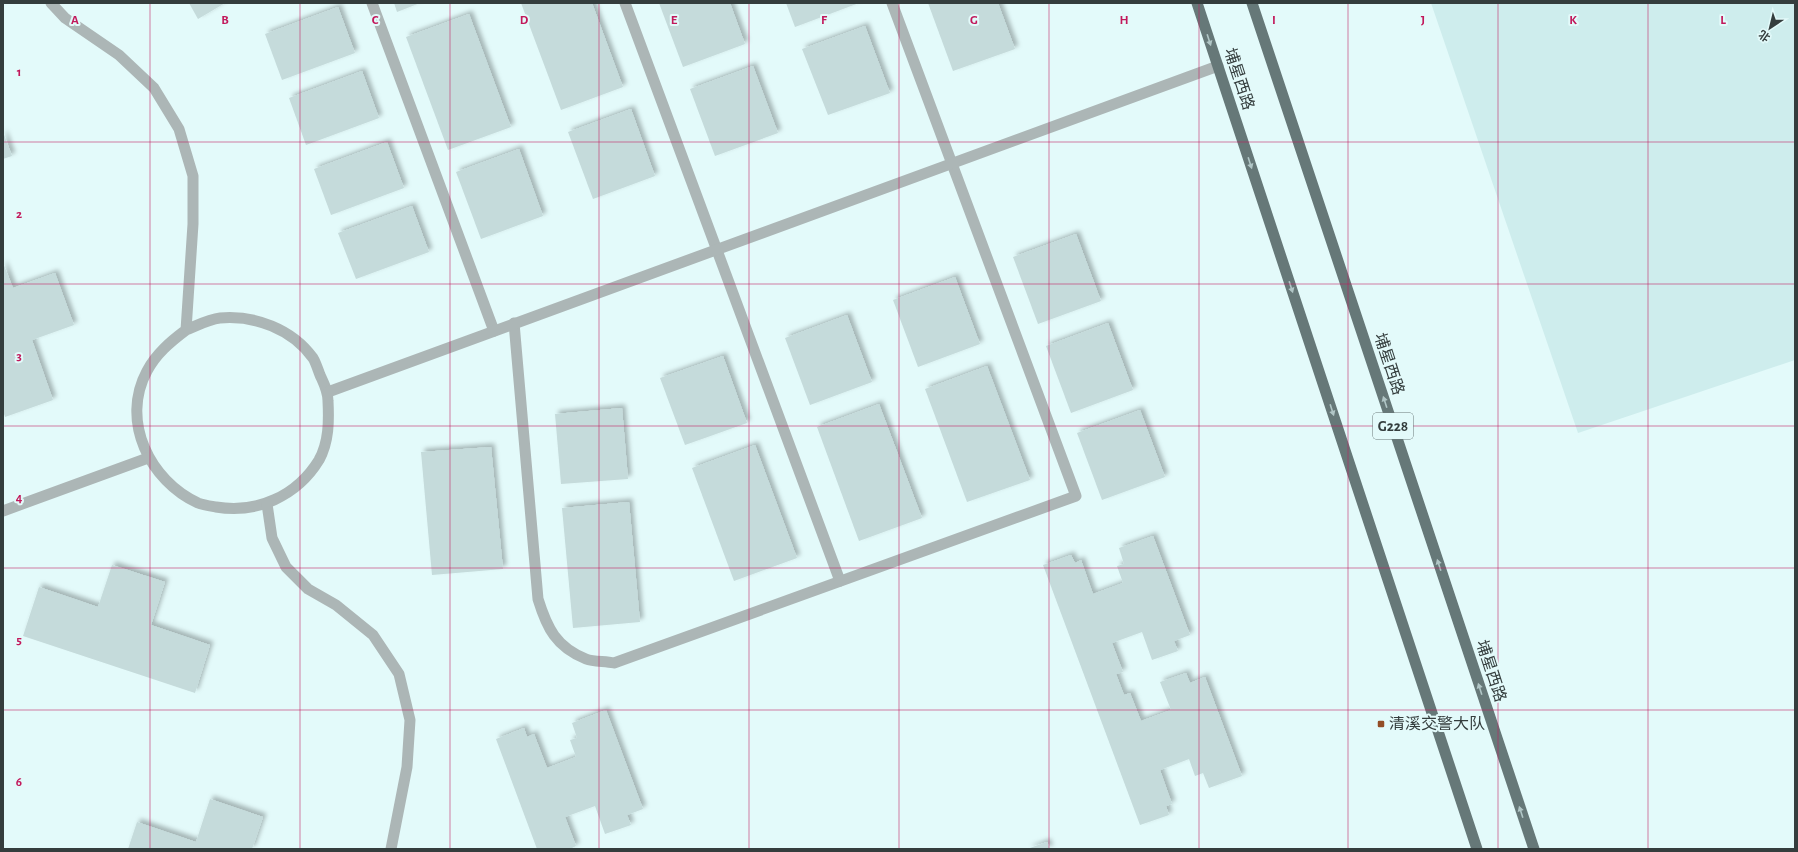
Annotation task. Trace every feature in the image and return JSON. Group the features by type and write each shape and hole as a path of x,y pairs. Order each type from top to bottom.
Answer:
{"highway":[{"name":"埔星西路","path":"1197,3 1477,849"},
{"name":"埔星西路","path":"1252,3 1534,849"}],"lane":[{"path":"51,3 65,18 119,56 154,88 179,129 192,176 193,224 186,330"},
{"path":"372,3 494,331"},
{"path":"625,3 840,581"},
{"path":"514,323 538,599 546,624 563,646 587,659 614,663 1076,496 892,3"},
{"path":"328,392 1218,66"},
{"path":"219,318 255,320 288,333 313,359 328,392 330,426 319,459 297,486 267,504 233,510 199,503 169,485 148,458 138,430 138,400 146,372 163,348 186,330 219,318"},
{"path":"3,511 148,458"},
{"path":"267,504 272,538 286,567 308,589 336,605 373,634 399,674 410,720 407,767 392,849"}],"shaded area":[{"path":"1431,3 1795,3 1795,360 1578,433"}],"building":[{"path":"189,3 225,3 198,19"},
{"path":"394,3 420,3 397,12"},
{"path":"521,3 592,3 623,87 561,110"},
{"path":"659,3 730,3 745,44 683,67"},
{"path":"786,3 859,3 795,27"},
{"path":"928,3 998,3 1015,49 953,71"},
{"path":"338,7 355,53 282,80 265,34"},
{"path":"469,14 511,127 448,150 406,37"},
{"path":"865,26 890,93 828,115 802,49"},
{"path":"753,66 778,133 715,156 690,89"},
{"path":"362,71 379,118 306,145 289,98"},
{"path":"631,109 655,176 593,199 568,132"},
{"path":"3,132 12,156 3,159"},
{"path":"387,142 404,188 331,215 314,169"},
{"path":"519,149 543,216 481,239 456,172"},
{"path":"412,206 429,252 356,279 338,233"},
{"path":"1076,234 1101,301 1038,324 1013,257"},
{"path":"3,263 13,288 55,273 74,325 32,340 53,400 5,417 3,411"},
{"path":"955,277 980,344 918,367 893,300"},
{"path":"847,315 872,382 810,405 785,338"},
{"path":"1108,323 1133,390 1071,413 1046,346"},
{"path":"723,356 747,423 685,445 660,378"},
{"path":"987,366 1030,480 967,502 925,389"},
{"path":"879,404 922,518 859,541 817,427"},
{"path":"622,408 628,479 561,484 555,414"},
{"path":"1140,410 1165,477 1102,500 1077,433"},
{"path":"755,445 797,558 734,581 692,468"},
{"path":"491,447 503,569 432,575 421,452"},
{"path":"629,502 640,622 573,628 562,508"},
{"path":"1153,536 1190,635 1174,641 1178,651 1152,660 1142,632 1112,643 1123,672 1116,674 1124,695 1130,693 1141,721 1171,710 1160,682 1186,673 1190,683 1205,677 1242,776 1209,788 1203,773 1195,776 1189,759 1160,770 1172,804 1166,806 1169,815 1140,825 1043,565 1071,555 1075,563 1081,560 1093,594 1123,583 1117,566 1124,564 1119,548"},
{"path":"112,565 165,582 151,625 210,645 195,693 23,636 39,587 98,607"},
{"path":"606,710 643,809 627,815 631,825 605,834 595,806 565,817 576,846 570,849 537,849 496,739 524,728 527,737 534,734 547,768 576,757 570,740 577,738 572,723"},
{"path":"210,799 263,817 252,849 128,849 137,822 196,842"},
{"path":"1047,842 1050,849 1027,849"}],"place":[{"name":"清溪交警大队","path":"1381,724"}]}
